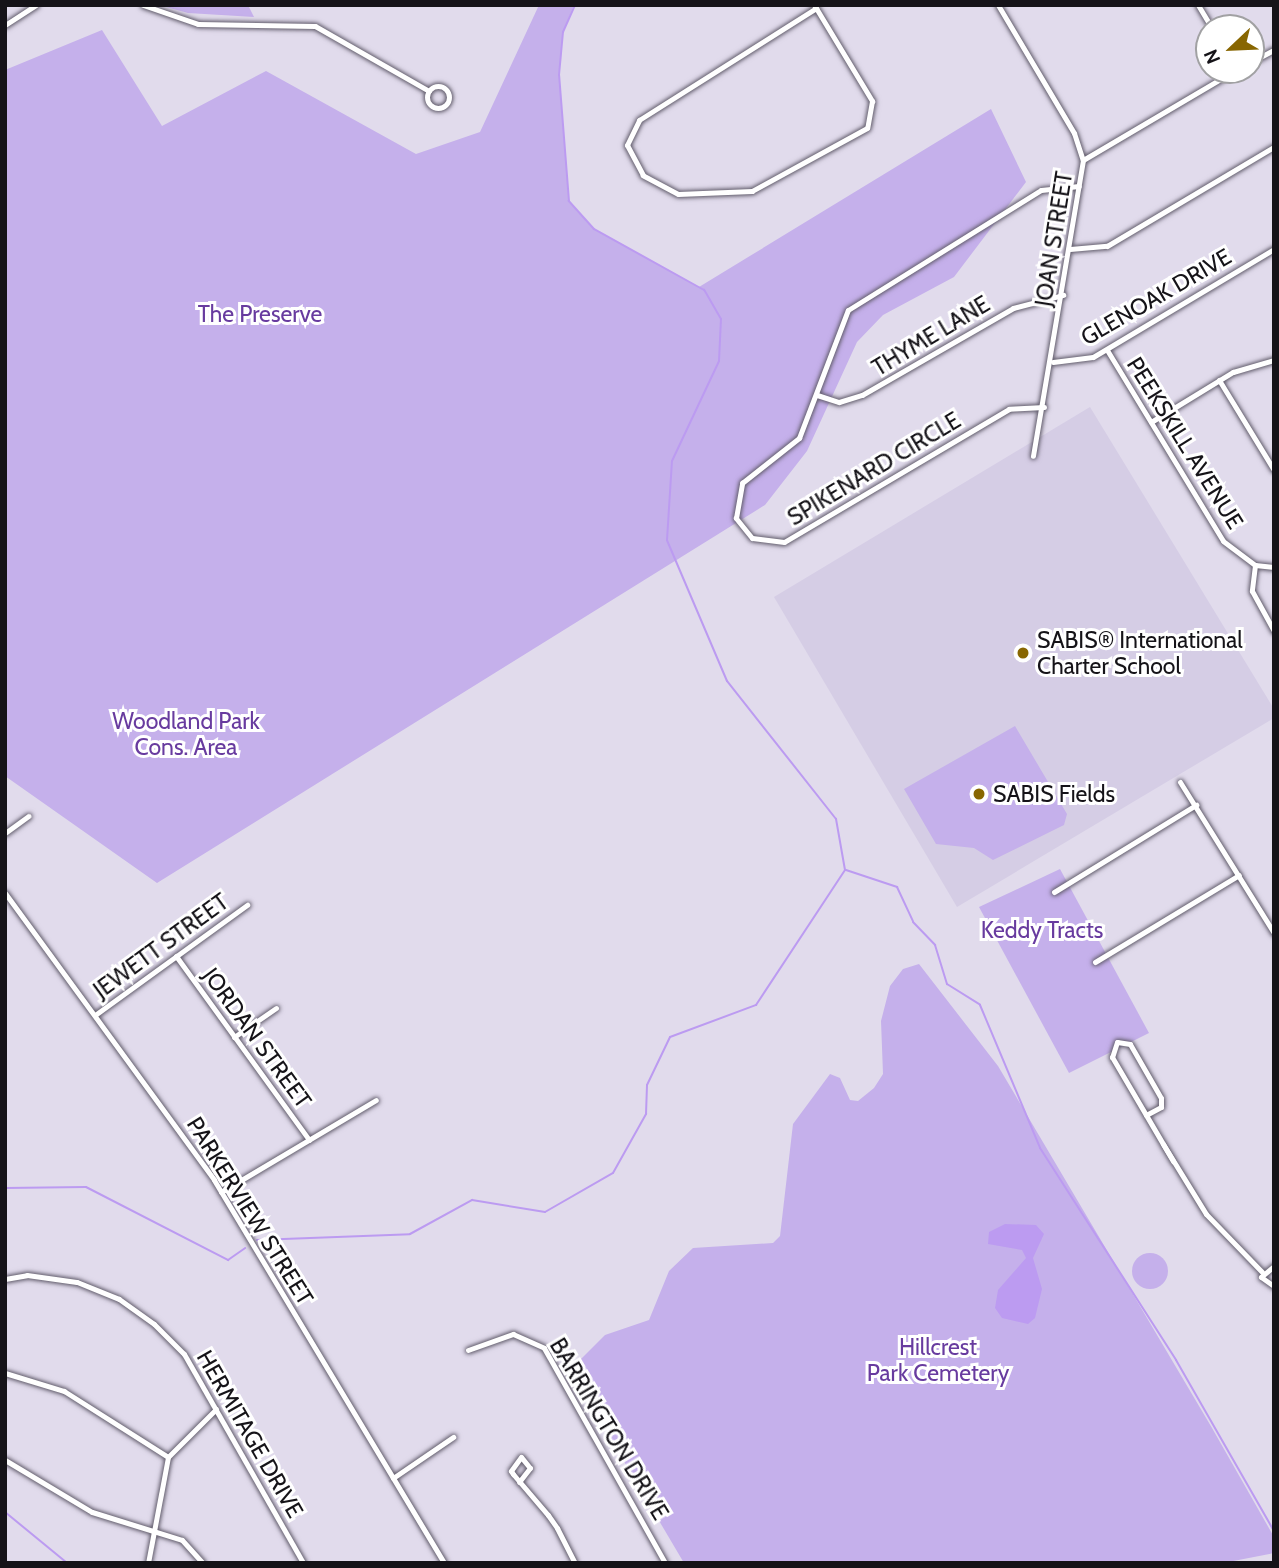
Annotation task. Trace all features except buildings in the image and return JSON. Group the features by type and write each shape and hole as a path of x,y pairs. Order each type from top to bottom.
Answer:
{"street":[{"path":"5,25 36,5"},
{"path":"143,5 198,24 315,26 429,91 444,88 446,104 430,105 429,91"},
{"name":"JOAN STREET","path":"998,5 1074,132 1083,160 1053,362 1033,456"},
{"path":"815,7 872,101 867,128 752,191 678,194 643,174 627,145 639,120 815,7"},
{"path":"1083,160 1212,84"},
{"path":"1070,249 1107,246 1274,147"},
{"name":"SPIKENARD CIRCLE","path":"1044,407 1009,409 784,542 752,538 736,518 736,494 794,444 817,394 838,329 860,299 1041,190 1079,186"},
{"name":"GLENOAK DRIVE","path":"1053,362 1079,362 1107,350 1274,249"},
{"name":"THYME LANE","path":"817,394 839,402 862,396 1013,308 1063,295"},
{"name":"PEEKSKILL AVENUE","path":"1107,350 1223,541 1255,565"},
{"path":"1151,422 1219,380 1274,360"},
{"path":"1219,380 1274,470"},
{"path":"1274,567 1255,565 1252,592 1274,631"},
{"path":"1180,782 1274,933"},
{"path":"1054,892 1196,806"},
{"path":"5,833 28,816"},
{"path":"1095,962 1239,875"},
{"name":"PARKERVIEW STREET","path":"5,893 221,1192 443,1563"},
{"name":"JEWETT STREET","path":"95,1015 247,905"},
{"name":"JORDAN STREET","path":"176,956 309,1140"},
{"path":"234,1037 276,1008"},
{"path":"1146,1115 1161,1107 1160,1096 1130,1044 1117,1042 1111,1054 1172,1161 1206,1214 1262,1272 1263,1282 1274,1286"},
{"path":"221,1192 376,1100"},
{"path":"1262,1272 1274,1266"},
{"name":"HERMITAGE DRIVE","path":"5,1279 48,1276 119,1299 184,1354 303,1563"},
{"name":"BARRINGTON DRIVE","path":"468,1350 508,1334 544,1348 665,1563"},
{"path":"5,1373 65,1391 168,1457"},
{"path":"148,1563 152,1527 168,1457 216,1409"},
{"path":"393,1478 453,1437"},
{"path":"519,1482 530,1468 521,1457 510,1467 519,1482 575,1563"},
{"path":"5,1460 92,1512 152,1527 181,1541 203,1563"}],"shaded area":[{"name":"SABIS® International Charter School","path":"1090,407 1274,709 1274,718 957,907 774,597"},
{"path":"1005,1224 1036,1225 1044,1234 1033,1258 1042,1289 1035,1318 1028,1324 1002,1318 995,1308 998,1290 1026,1258 1022,1250 988,1244 989,1232"}],"green space":[{"path":"159,5 248,5 254,17 188,13"},
{"path":"539,5 574,5 563,32 559,75 569,202 594,229 699,287 991,109 1026,182 954,277 883,315 857,342 807,451 765,505 157,883 5,776 5,70 102,30 162,126 266,71 416,154 480,132"},
{"name":"SABIS Fields","path":"1015,726 1067,814 1064,825 993,860 974,848 936,844 904,789"},
{"name":"Keddy Tracts","path":"1060,869 1149,1033 1069,1073 979,907"},
{"name":"Hillcrest Park Cemetery","path":"919,964 998,1066 1274,1537 1274,1553 1223,1563 684,1563 570,1370 605,1335 649,1320 669,1271 693,1248 773,1243 780,1236 793,1124 830,1074 840,1078 850,1100 858,1101 874,1088 883,1074 881,1021 890,986 903,969"},
{"path":"1150,1253 1163,1258 1168,1271 1163,1284 1150,1289 1137,1284 1132,1271 1137,1258"}],"waterway":[{"path":"257,1240 410,1234 472,1200 545,1212 613,1173 646,1114 647,1085 670,1037 756,1005 845,870 836,819 727,681 667,540 672,461 719,361 721,319 704,290 594,229 569,201 559,75 563,32 575,5"},
{"path":"846,870 897,887 913,922 935,945 947,984 980,1005 1040,1148 1176,1360 1274,1531"},
{"path":"5,1188 86,1187 228,1260 245,1248"},
{"path":"5,1512 67,1563"}],"place":[{"name":"SABIS® International Charter School","path":"1023,653"},
{"name":"SABIS Fields","path":"979,794"}],"park label":[{"name":"The Preserve","path":"260,314"},
{"name":"Woodland Park Cons. Area","path":"186,734"}]}
